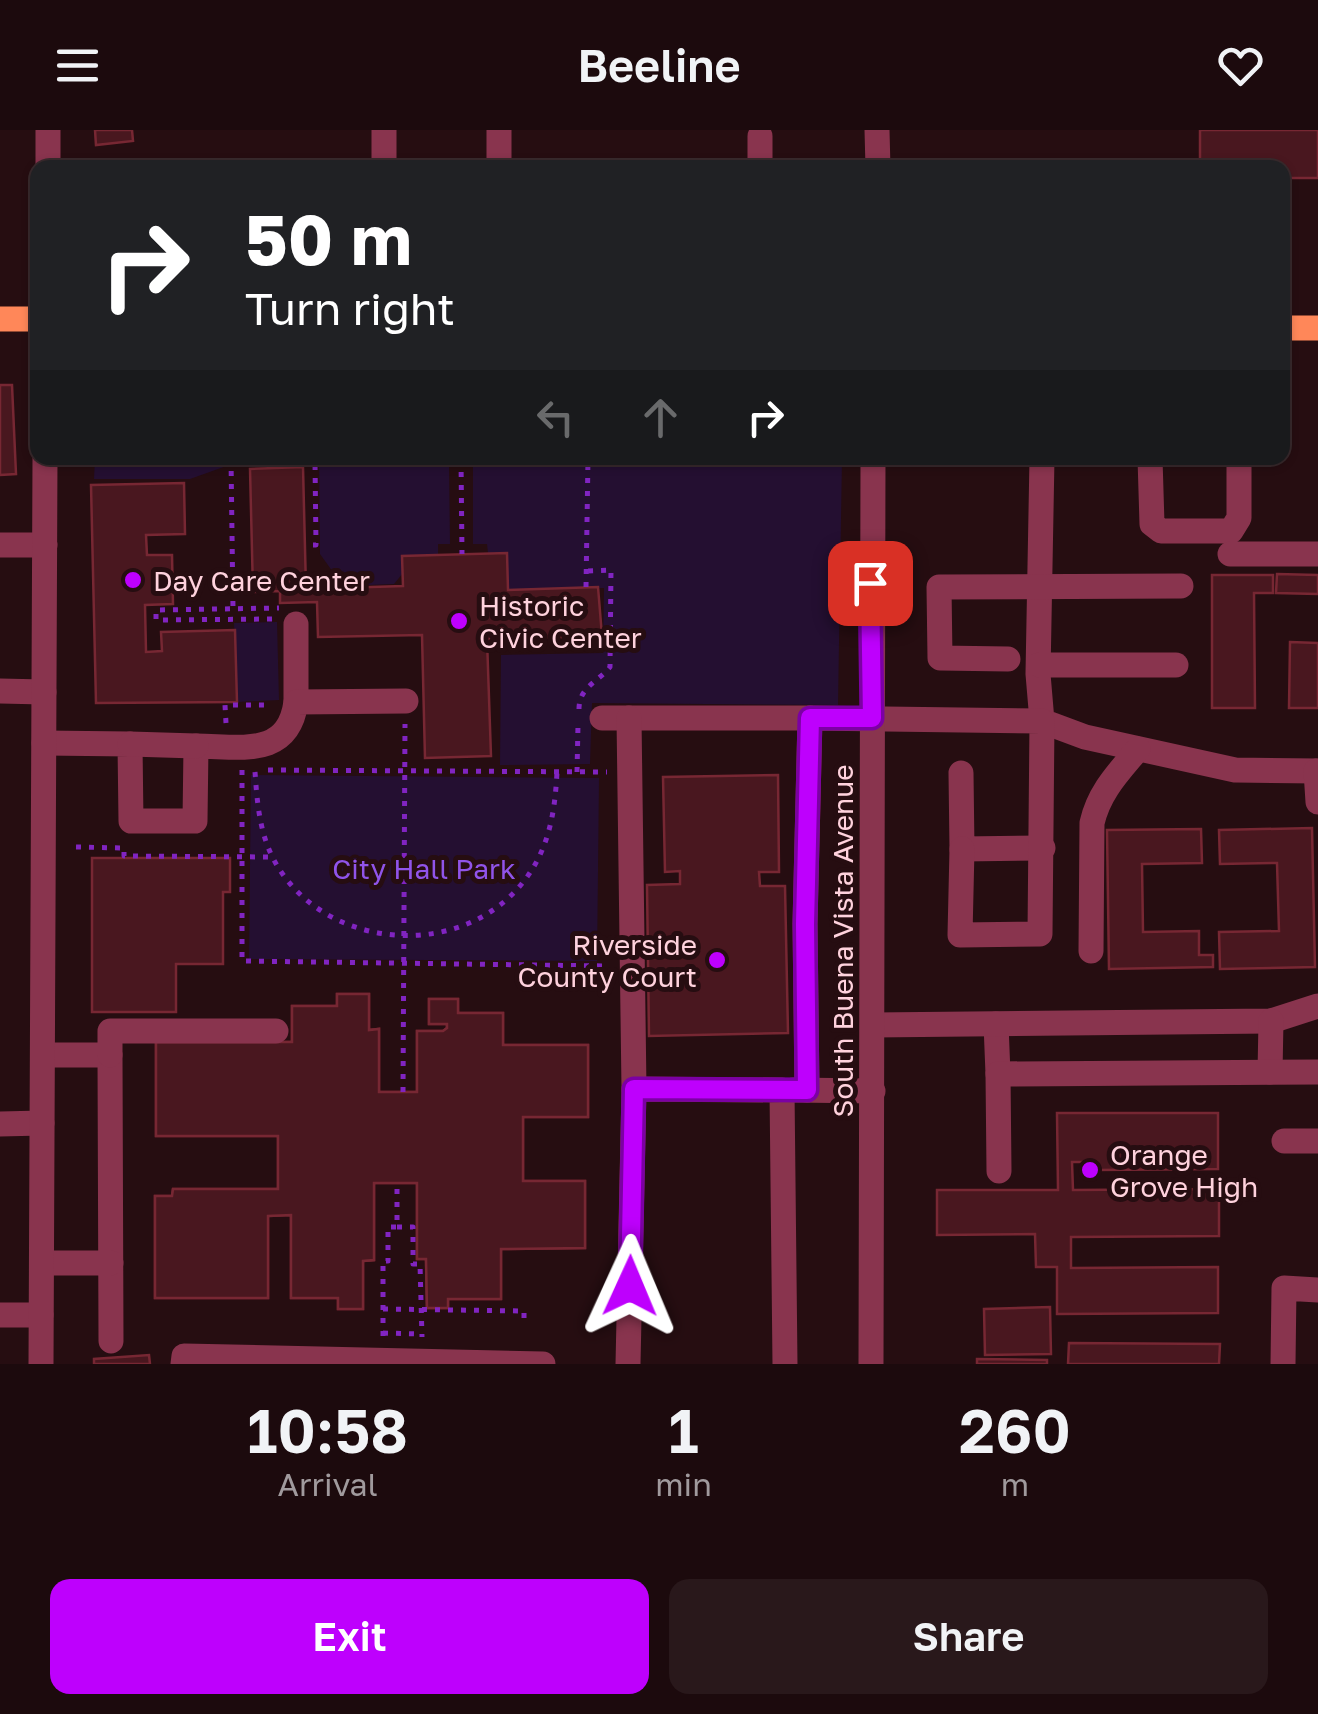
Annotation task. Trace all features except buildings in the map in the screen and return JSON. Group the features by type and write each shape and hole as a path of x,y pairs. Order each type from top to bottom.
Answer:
{"main road":[{"path":"0,318 30,318"},
{"path":"1290,328 1318,328"}],"street":[{"path":"48,130 48,160"},
{"path":"384,130 384,160"},
{"path":"498,160 499,130"},
{"path":"877,130 878,160"},
{"path":"760,136 760,160"},
{"path":"41,1364 46,465"},
{"name":"South Buena Vista Avenue","path":"872,1364 873,465"},
{"path":"961,773 960,934 1040,934 1042,721 1038,665 1042,465"},
{"path":"1150,465 1152,524 1161,531 1231,530 1239,518 1239,465"},
{"path":"0,545 45,545"},
{"path":"1230,554 1318,554"},
{"path":"1008,659 940,658 939,586 1180,586"},
{"path":"44,743 196,746 255,758 286,732 294,719 289,704 288,621"},
{"path":"1038,665 1176,665"},
{"path":"0,691 44,692"},
{"path":"289,704 406,701"},
{"path":"602,718 1042,721 1085,737 1235,770 1317,770 1318,802"},
{"path":"628,1364 634,1089 630,718"},
{"path":"786,1364 810,718"},
{"path":"130,744 131,821 195,821 196,746"},
{"path":"1091,950 1095,810 1102,792 1138,749"},
{"path":"962,849 1042,848"},
{"path":"873,1025 1271,1021 1318,1006"},
{"path":"1270,1072 1271,1021"},
{"path":"996,1024 998,1171"},
{"path":"112,1341 110,1031 276,1031"},
{"path":"43,1055 110,1055"},
{"path":"998,1074 1318,1072"},
{"path":"634,1089 872,1091"},
{"path":"0,1124 42,1123"},
{"path":"1284,1141 1318,1141"},
{"path":"42,1263 111,1263"},
{"path":"1283,1364 1284,1288 1318,1290"},
{"path":"0,1315 41,1315"},
{"path":"183,1364 184,1356 543,1364"}],"path":[{"path":"231,465 233,609 156,610 156,620 288,621"},
{"path":"305,544 316,545 315,465"},
{"path":"461,465 462,554"},
{"path":"586,588 588,465"},
{"path":"577,772 579,700 586,687 610,667 611,570 586,571"},
{"path":"403,1092 406,701"},
{"path":"289,704 225,706 226,730 255,758 405,771 630,773"},
{"path":"255,758 262,829 272,857 306,899 330,917 380,935 405,937 457,928 482,917 506,901 524,882 550,833 557,772"},
{"path":"255,758 241,770 242,962 632,966"},
{"path":"76,847 124,848 124,856 272,857"},
{"path":"396,1183 397,1227"},
{"path":"388,1227 397,1227 413,1228 414,1264 420,1264 422,1334 382,1332 383,1261 388,1261 388,1227"},
{"path":"383,1309 524,1311 524,1322"}],"green space":[{"path":"95,465 229,465 190,479 94,479"},
{"path":"319,465 449,465 450,544 438,544 438,555 403,556 403,573 394,584 343,586 320,554"},
{"path":"473,465 842,465 838,705 592,703 590,764 500,765 501,655 603,653 604,588 508,590 507,553 488,553 487,544 473,544"},
{"path":"277,622 279,700 237,702 234,623"},
{"name":"City Hall Park","path":"251,775 599,778 597,961 249,959"}],"place":[{"name":"Day Care Center","path":"133,580"},
{"name":"Historic Civic Center","path":"459,621"},
{"name":"Riverside County Court","path":"717,960"},
{"name":"Orange Grove High","path":"1090,1170"}],"route":[{"path":"630,1286 634,1089 807,1090 805,924 810,718 872,718 870,583"}]}
